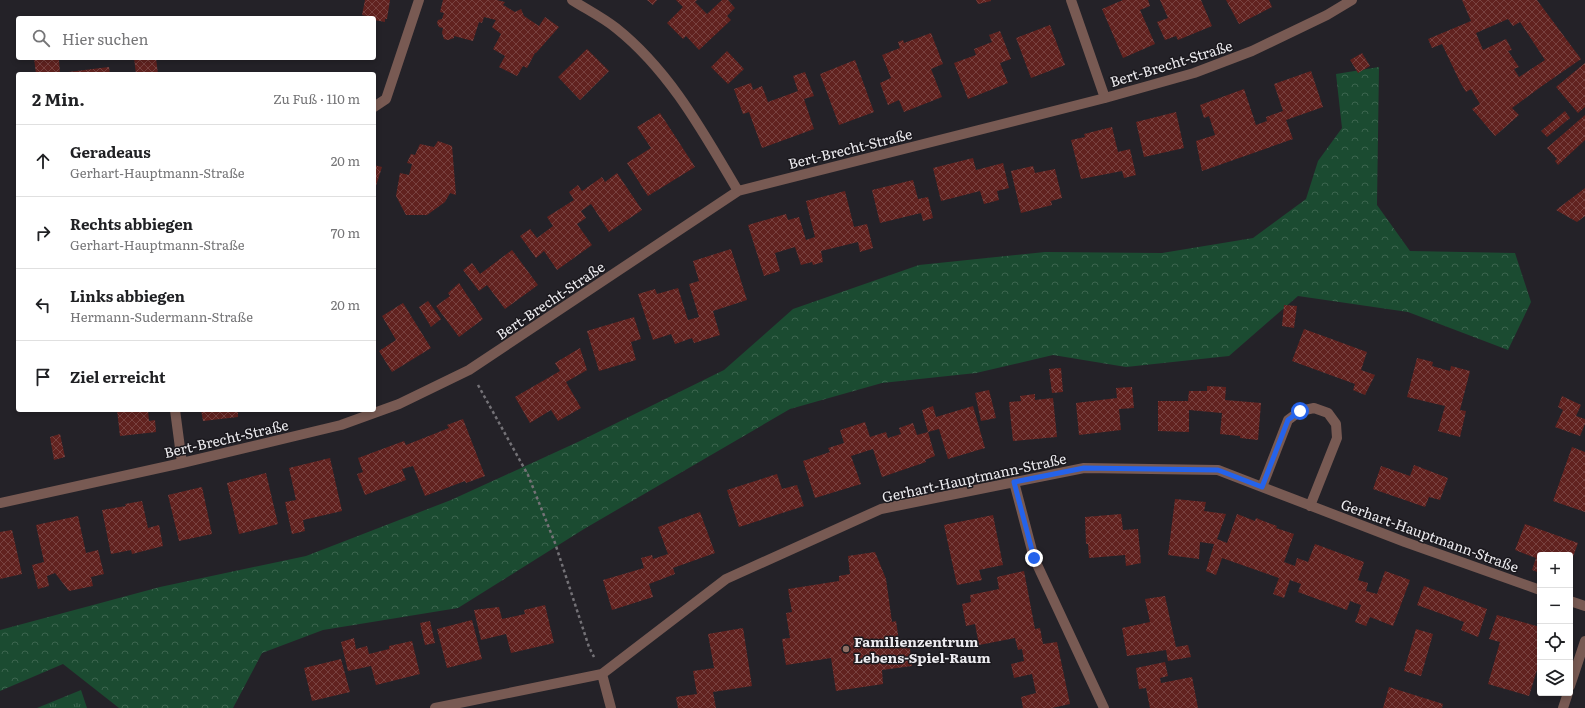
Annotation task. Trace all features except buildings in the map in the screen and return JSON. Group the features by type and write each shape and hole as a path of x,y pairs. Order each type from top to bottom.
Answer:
{"street":[{"path":"376,106 386,99 419,0"},
{"path":"572,0 615,27 650,60 686,104 738,191"},
{"name":"Bert-Brecht-Straße","path":"1071,0 1105,98"},
{"name":"Bert-Brecht-Straße","path":"0,503 182,463 341,425 399,404 469,370 738,191 1105,98 1194,73 1252,52 1327,15 1352,0"},
{"path":"1262,487 1288,420 1300,411 1314,408 1328,413 1336,424 1337,438 1310,506"},
{"path":"175,412 182,463"},
{"name":"Gerhart-Hauptmann-Straße","path":"602,674 726,580 881,509 1084,468 1218,470 1405,542 1537,589"},
{"path":"1014,482 1034,558 1104,708"},
{"path":"1573,602 1585,606"},
{"path":"1573,677 1585,641"},
{"path":"435,708 602,674 611,708"},
{"path":"1563,708 1567,696"}],"path":[{"path":"469,370 528,475 556,543 589,647 602,674"}],"green space":[{"path":"1379,67 1377,205 1410,251 1515,253 1531,302 1508,350 1408,312 1298,296 1229,356 1126,367 1053,355 976,373 882,383 790,409 584,529 458,608 323,630 262,653 233,708 119,708 63,664 0,691 0,630 160,587 306,556 451,500 580,441 724,370 793,309 919,265 1045,252 1162,253 1253,238 1306,199 1318,161 1342,128 1336,74"},
{"path":"81,690 87,708 37,708"}],"place":[{"name":"Familienzentrum Lebens-Spiel-Raum","path":"846,649"}],"route":[{"path":"1034,558 1014,482 1084,468 1218,470 1262,487 1288,420 1300,411"}]}
